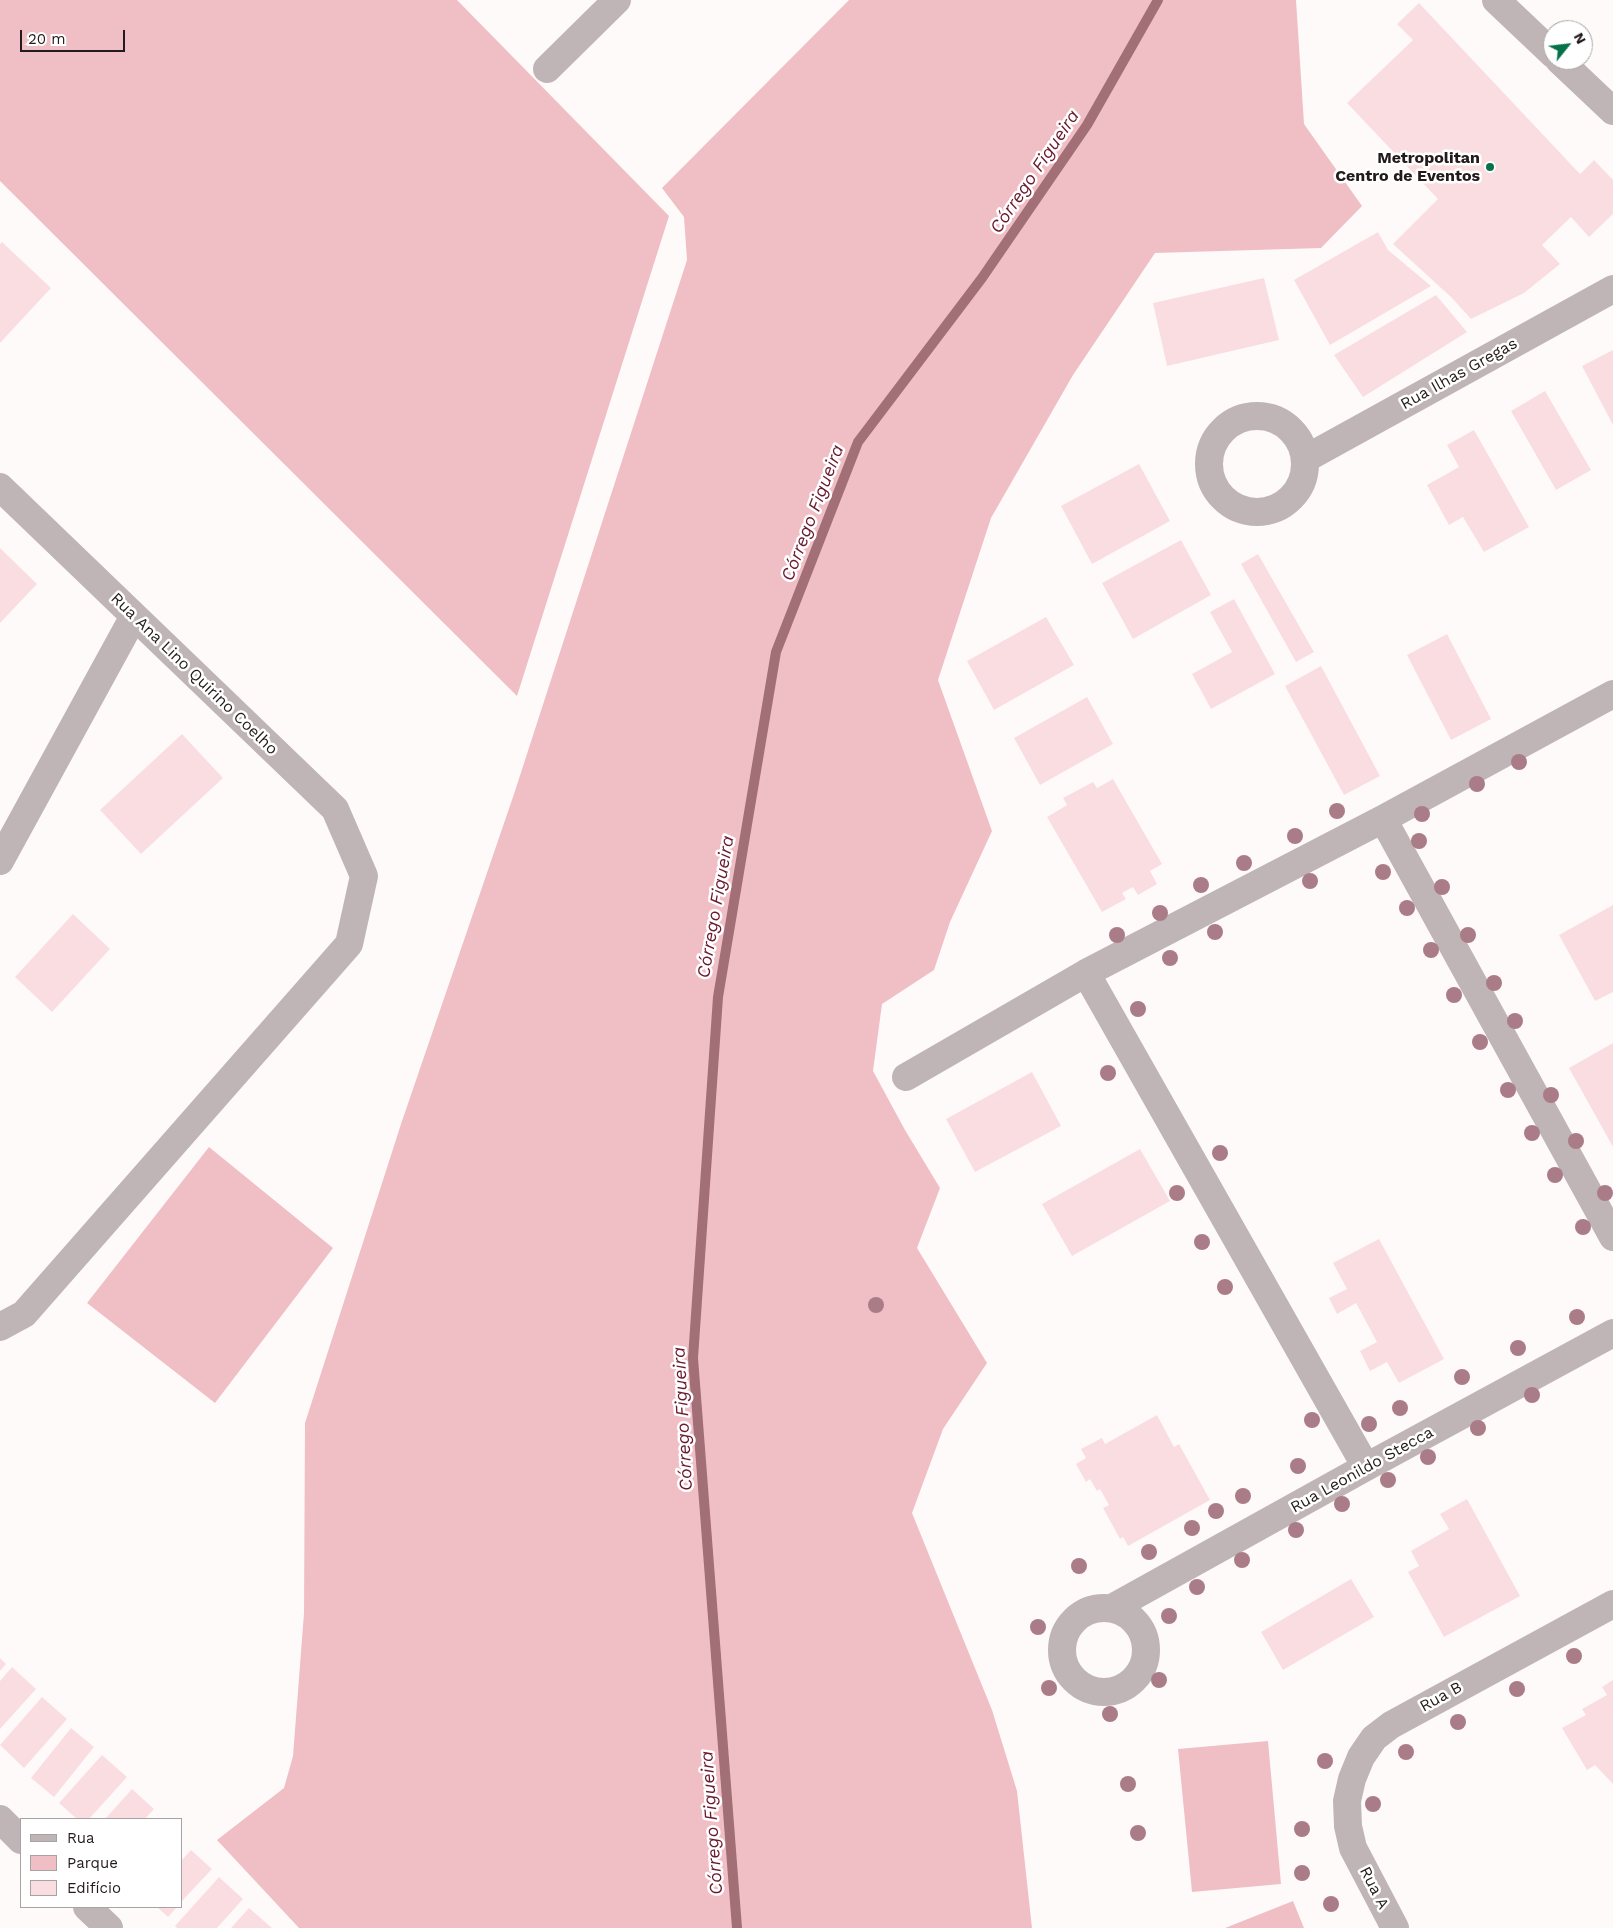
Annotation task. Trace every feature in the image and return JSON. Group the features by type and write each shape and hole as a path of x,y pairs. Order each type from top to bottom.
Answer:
{"street":[{"path":"547,70 617,0"},
{"path":"1496,0 1543,45"},
{"path":"1570,70 1613,111"},
{"name":"Rua Ilhas Gregas","path":"1305,459 1613,289"},
{"name":"Rua Ana Lino Quirino Coelho","path":"0,487 335,809 364,876 349,944 24,1314 0,1327"},
{"path":"0,861 134,616"},
{"path":"906,1077 1086,973 1383,819 1613,694"},
{"path":"1383,819 1613,1236"},
{"path":"1086,973 1366,1467"},
{"name":"Rua Leonildo Stecca","path":"1112,1608 1613,1333"},
{"path":"1143,1633 1146,1616 1154,1599 1170,1576"},
{"name":"Rua B","path":"1353,1848 1348,1826 1347,1801 1352,1778 1374,1738 1391,1725 1613,1604"},
{"path":"1099,1608 1112,1608 1125,1613 1135,1621 1143,1633 1147,1648 1145,1662 1138,1676 1128,1686 1114,1692 1100,1692 1085,1688 1074,1680 1062,1657 1062,1643 1074,1620 1086,1612 1099,1608"},
{"path":"0,1819 20,1839"},
{"name":"Rua A","path":"1353,1848 1395,1928"},
{"path":"88,1908 108,1928"}],"green space":[{"path":"0,0 457,0 669,216 517,696 0,181"},
{"path":"849,0 1296,0 1304,124 1362,206 1321,248 1155,253 1073,375 991,518 938,680 992,831 950,922 934,970 882,1004 873,1071 905,1130 940,1188 917,1248 987,1363 943,1429 912,1513 992,1710 1017,1791 1032,1928 299,1928 217,1840 284,1788 293,1756 304,1613 305,1423 401,1124 514,794 687,260 684,217 662,188"},
{"path":"209,1147 333,1248 215,1403 87,1303"},
{"path":"1268,1741 1281,1884 1192,1892 1178,1749"},
{"path":"1293,1901 1304,1928 1225,1928"}],"building":[{"name":"Metropolitan Centro de Eventos","path":"1419,3 1580,174 1594,160 1613,180 1613,214 1589,237 1571,217 1542,245 1560,264 1524,293 1471,319 1452,298 1393,244 1438,199 1347,103 1413,40 1397,24"},
{"path":"1378,232 1388,250 1431,286 1330,345 1294,280"},
{"path":"2,242 51,288 0,343 0,244"},
{"path":"1264,278 1279,340 1167,366 1153,303"},
{"path":"1436,295 1467,332 1363,397 1334,355"},
{"path":"1613,350 1613,425 1582,366"},
{"path":"1545,391 1591,470 1556,490 1511,411"},
{"path":"1474,430 1529,527 1484,552 1463,517 1449,525 1427,485 1459,467 1447,445"},
{"path":"1139,464 1170,521 1092,564 1061,506"},
{"path":"1181,540 1211,595 1133,639 1102,583"},
{"path":"0,548 37,584 0,623"},
{"path":"1258,554 1314,652 1296,662 1241,564"},
{"path":"1234,599 1275,674 1211,709 1192,674 1232,652 1210,612"},
{"path":"1046,617 1074,665 994,710 967,661"},
{"path":"1447,634 1491,719 1451,740 1407,655"},
{"path":"1321,666 1380,776 1344,795 1285,686"},
{"path":"1087,697 1113,744 1040,785 1014,738"},
{"path":"182,734 223,778 141,854 100,810"},
{"path":"1113,779 1162,864 1150,871 1157,884 1138,895 1133,887 1122,893 1126,899 1102,912 1047,817 1067,805 1063,798 1093,782 1097,788"},
{"path":"1613,905 1613,992 1595,1001 1559,935"},
{"path":"73,914 110,949 52,1012 15,977"},
{"path":"1613,1043 1613,1147 1569,1068"},
{"path":"1032,1072 1061,1126 975,1172 946,1119"},
{"path":"1140,1149 1170,1201 1072,1256 1042,1204"},
{"path":"1379,1239 1444,1359 1399,1383 1387,1362 1370,1371 1360,1351 1377,1342 1356,1303 1337,1314 1329,1298 1347,1289 1333,1263"},
{"path":"1157,1415 1174,1447 1179,1444 1210,1500 1128,1546 1123,1537 1120,1539 1103,1508 1109,1505 1100,1489 1097,1491 1090,1479 1086,1482 1076,1464 1086,1458 1081,1449 1102,1438 1105,1444"},
{"path":"1467,1499 1520,1596 1444,1637 1408,1572 1419,1566 1411,1551 1449,1529 1440,1514"},
{"path":"1351,1579 1374,1617 1283,1670 1261,1632"},
{"path":"0,1658 6,1664 0,1671"},
{"path":"12,1667 36,1689 0,1729 0,1681"},
{"path":"1613,1680 1613,1784 1595,1765 1587,1770 1562,1728 1586,1715 1582,1709 1607,1695 1602,1687"},
{"path":"42,1697 67,1719 24,1768 0,1745"},
{"path":"71,1728 94,1747 54,1797 31,1778"},
{"path":"102,1755 127,1777 90,1818 76,1818 59,1803"},
{"path":"132,1789 154,1809 146,1818 106,1818"},
{"path":"191,1850 212,1869 182,1901 182,1860"},
{"path":"219,1877 243,1899 217,1928 177,1928 175,1926"},
{"path":"158,1908 176,1908 168,1917"},
{"path":"249,1908 272,1928 231,1928"}],"waterway":[{"name":"Córrego Figueira","path":"737,1928 693,1358 718,997 776,652 858,442 982,278 1087,125 1158,0"}],"place":[{"name":"Metropolitan Centro de Eventos","path":"1490,167"}]}
